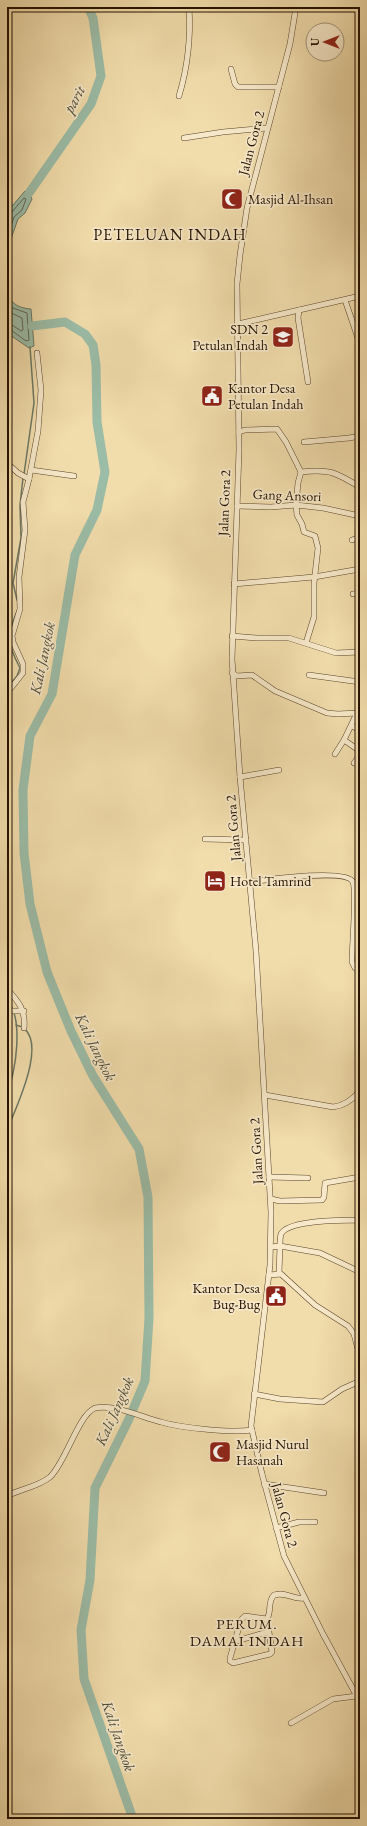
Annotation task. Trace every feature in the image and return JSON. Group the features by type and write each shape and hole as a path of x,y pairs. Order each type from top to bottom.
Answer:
{"street":[{"path":"178,96 185,76 188,57 189,7"},
{"name":"Jalan Gora 2","path":"296,7 293,32 245,215 239,264 239,432 232,673 250,882 271,1199 271,1246 269,1275 251,1418 252,1430 264,1484 284,1556 304,1598 360,1702"},
{"path":"232,69 235,84 238,88 279,87"},
{"path":"184,138 212,133 267,128"},
{"path":"238,324 360,296"},
{"path":"345,300 360,344"},
{"path":"299,310 298,318 308,382"},
{"path":"7,693 24,673 23,664 12,640 20,609 19,577 25,530 23,502 37,441 41,394 38,354"},
{"path":"239,432 245,430 278,429 301,472 298,483 296,505 298,515 304,532 315,536 318,545 314,577 314,619 306,643"},
{"path":"304,442 360,436"},
{"path":"7,463 21,475 28,478"},
{"path":"31,470 74,476"},
{"path":"301,472 319,470 334,472 360,487"},
{"name":"Gang Ansori","path":"237,506 271,507 296,505 323,508 360,516"},
{"path":"352,540 360,537"},
{"path":"234,584 314,577 360,569"},
{"path":"354,594 360,593"},
{"path":"232,636 288,638 336,653 360,652"},
{"path":"232,673 236,676 252,675 276,691 332,714 357,713"},
{"path":"309,675 360,682"},
{"path":"336,754 352,726 360,705"},
{"path":"352,726 360,730"},
{"path":"344,740 360,755 354,763"},
{"path":"240,777 279,770"},
{"path":"205,839 246,840"},
{"path":"250,882 296,876 343,876 351,879 353,882 354,898 352,962 355,968 360,971"},
{"path":"7,989 17,1000 22,1011 24,1028"},
{"path":"9,1011 22,1011"},
{"path":"265,1095 338,1107 350,1101 360,1091"},
{"path":"269,1177 308,1178"},
{"path":"271,1199 280,1201 322,1200 324,1197 324,1183 360,1177"},
{"path":"279,1273 281,1235 283,1232 300,1224 360,1220"},
{"path":"271,1246 280,1246 320,1253 360,1272"},
{"path":"269,1275 279,1273"},
{"path":"279,1273 314,1304 348,1326 354,1334 360,1357"},
{"path":"254,1394 280,1399 323,1402 340,1390 360,1381"},
{"path":"7,1496 43,1482 55,1472 83,1420 91,1410 105,1407 183,1426 252,1430"},
{"path":"264,1484 324,1493"},
{"path":"276,1528 299,1522 315,1522"},
{"path":"267,1619 242,1617 230,1661 233,1663 272,1653 267,1619 270,1611 270,1600 274,1595 285,1594 299,1599 304,1598"},
{"path":"236,1641 268,1632"},
{"path":"292,1723 333,1699 357,1696"}],"water":[{"path":"25,191 29,193 32,199 25,213 18,219 7,250 7,212"},
{"path":"7,294 17,305 23,308 31,309 34,346 29,348 7,333"}],"waterway":[{"name":"parit","path":"29,193 91,104 101,76 93,18 88,7"},
{"name":"Kali Jangkok","path":"32,326 65,322 85,334 93,345 96,365 97,422 105,472 97,510 75,555 52,694 30,736 23,790 24,853 30,904 47,972 71,1031 93,1076 139,1149 148,1197 149,1318 145,1381 128,1421 95,1488 90,1580 81,1630 84,1679 133,1819"},
{"path":"24,474 34,403 30,347"},
{"path":"17,600 13,583 21,538 20,505 23,478"},
{"path":"7,688 17,676 20,668 10,646 11,628 17,611"},
{"path":"7,1001 12,1009 17,1032 17,1046 13,1072 7,1093"},
{"path":"7,1130 23,1090 32,1056 31,1042 27,1031 16,1025"}],"place":[{"name":"Masjid Al-Ihsan","path":"232,199"},
{"name":"SDN 2 Petulan Indah","path":"283,337"},
{"name":"Kantor Desa Petulan Indah","path":"212,396"},
{"name":"Hotel Tamrind","path":"215,881"},
{"name":"Kantor Desa Bug-Bug","path":"276,1296"},
{"name":"Masjid Nurul Hasanah","path":"220,1452"}],"district":[{"name":"PETELUAN INDAH","path":"170,234"},
{"name":"PERUM. DAMAI INDAH","path":"247,1632"}]}
